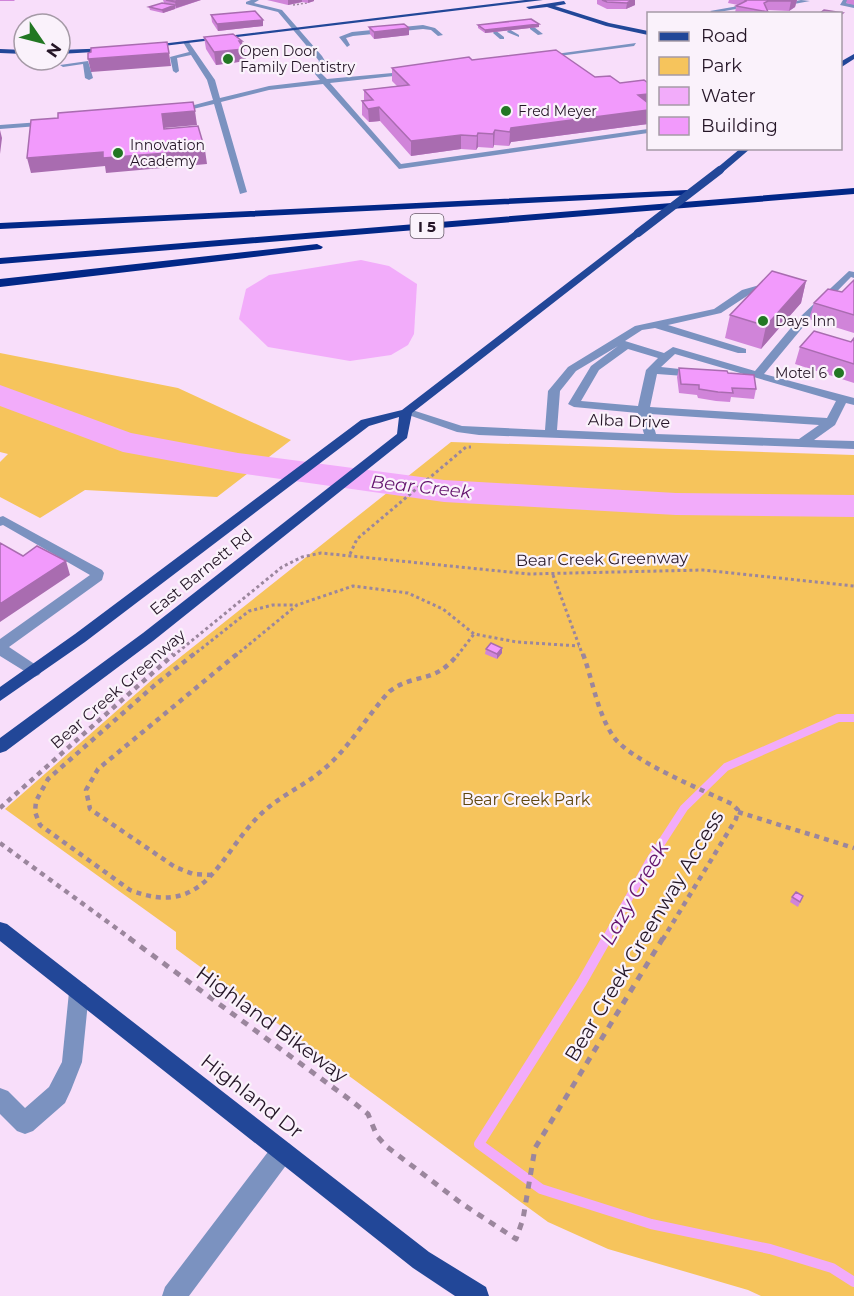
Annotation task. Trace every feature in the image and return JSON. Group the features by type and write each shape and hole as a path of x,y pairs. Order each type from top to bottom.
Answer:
{"highway":[{"name":"I 5","path":"0,251 854,182"},
{"name":"I 5","path":"0,261 854,190"},
{"path":"0,226 728,192"},
{"path":"0,283 714,202"}],"main road":[{"path":"140,47 538,0 591,20 647,33"},
{"path":"297,30 332,29 547,5 561,1 591,13 647,27"},
{"path":"72,51 117,49"},
{"path":"844,69 854,56"},
{"path":"844,69 854,64"},
{"name":"East Barnett Rd","path":"0,695 365,423 406,412 745,150"},
{"name":"East Barnett Rd","path":"0,747 148,637 403,435 406,412"},
{"name":"Highland Dr","path":"0,930 421,1260 477,1296"}],"street":[{"path":"256,0 248,3 280,11 297,30 321,59 318,72 324,82 351,107 399,167 647,131"},
{"path":"846,0 842,4 854,6"},
{"path":"780,10 807,1"},
{"path":"780,10 784,3 807,1"},
{"path":"713,11 723,10 740,3"},
{"path":"723,10 740,3"},
{"path":"347,45 342,38 352,34 423,27 433,29 441,35"},
{"path":"186,42 211,80 243,192"},
{"path":"531,58 634,44"},
{"path":"176,71 173,57 193,53"},
{"path":"72,64 86,62 89,78"},
{"path":"164,113 269,88 425,70"},
{"path":"0,127 60,122"},
{"path":"652,370 746,380 757,375 804,319 849,274 854,275"},
{"path":"788,281 746,292 717,311 639,328 595,368 574,404 831,422"},
{"path":"657,325 742,351"},
{"path":"551,434 554,391 572,369 620,343 665,357"},
{"path":"651,438 643,410 652,370 673,350 848,400 831,422 800,444"},
{"name":"Alba Drive","path":"406,412 461,429 854,445"},
{"path":"0,522 3,520 97,573 97,577 0,647 34,671"},
{"path":"0,1099 25,1123 57,1095 72,1062 79,993"},
{"path":"174,1296 282,1152"}],"path":[{"path":"350,554 357,539 457,456"},
{"name":"Bear Creek Greenway","path":"0,808 149,675 291,561 321,553 553,575 642,569 703,570 854,586"},
{"name":"Bear Creek Greenway Access","path":"516,1239 522,1228 530,1167 536,1148 736,819 738,812 732,804 632,754 614,738 603,718 553,575"},
{"path":"474,634 443,671 392,690 324,769 291,789 259,816 213,875 185,894 169,898 146,897 130,890 40,825 34,814 35,798 48,779 129,708 249,611 273,605 297,605 353,586 408,592 443,609 474,634 517,642 579,646"},
{"path":"213,875 193,874 176,867 90,809 86,790 98,769 297,605"},
{"path":"738,812 854,848"},
{"name":"Highland Bikeway","path":"0,843 353,1102 368,1114 377,1136 386,1146 461,1203 516,1239"}],"green space":[{"path":"0,353 178,388 291,440 217,497 85,490 40,518 0,497 0,462 8,454 0,452"},
{"name":"Bear Creek Park","path":"451,442 854,455 854,1296 761,1296 748,1290 608,1249 548,1222 176,949 176,932 5,809 154,678"}],"water":[{"path":"361,260 389,266 417,284 414,334 408,345 391,355 350,361 268,347 239,319 246,289 269,275"}],"building":[{"path":"602,0 632,0 627,3"},
{"path":"745,0 794,0 768,1 764,3 768,12 736,6"},
{"path":"162,3 175,5 162,10 149,7"},
{"path":"255,11 263,20 217,24 211,15"},
{"path":"531,19 539,24 485,30 478,25"},
{"path":"404,24 409,28 374,32 369,27"},
{"path":"233,34 242,41 239,41 244,49 214,52 204,37"},
{"path":"167,42 169,53 88,59 91,48"},
{"name":"Fred Meyer","path":"556,50 595,77 610,76 620,83 644,80 647,82 647,94 638,95 647,102 647,110 511,128 510,132 495,130 493,134 478,133 477,136 461,135 411,141 379,107 368,109 362,101 373,100 364,90 409,85 392,68 469,57 472,60"},
{"name":"Innovation Academy","path":"193,102 195,111 162,114 164,129 198,126 205,150 103,158 103,152 27,158 31,120 58,118 58,113"},
{"path":"772,271 806,281 766,326 730,315"},
{"path":"854,280 854,315 814,303 828,289 842,292"},
{"path":"814,331 851,342 854,338 854,364 800,347"},
{"path":"679,368 754,375 756,389 732,388 733,393 699,389 699,385 681,384"},
{"path":"0,543 23,556 37,546 66,561 0,604"},
{"path":"491,643 502,648 497,654 486,649"},
{"path":"796,892 803,896 800,902 792,897"}],"waterway":[{"name":"Bear Creek","path":"0,395 123,442 238,463 444,491 676,504 854,506"},
{"name":"Lazy Creek","path":"606,939 649,862 684,808 726,767 838,718 854,718"},
{"path":"607,938 582,982 479,1144 541,1189 651,1224 770,1249 832,1268 854,1282"}],"place":[{"name":"Open Door Family Dentistry","path":"228,59"},
{"name":"Fred Meyer","path":"506,111"},
{"name":"Innovation Academy","path":"118,153"},
{"name":"Days Inn","path":"763,321"},
{"name":"Motel 6","path":"839,373"}]}
